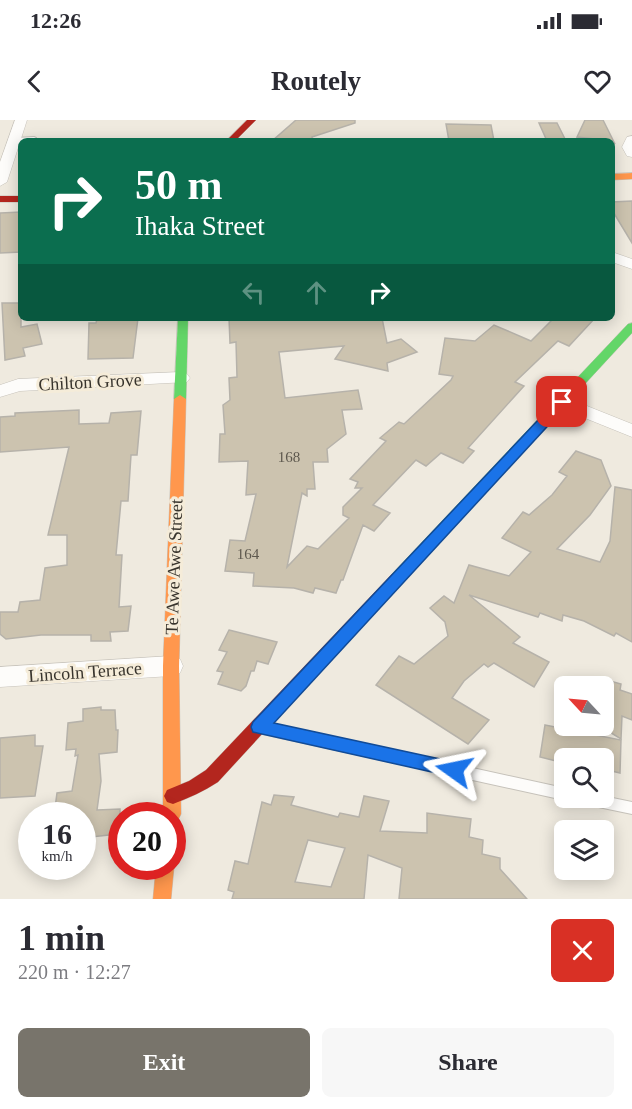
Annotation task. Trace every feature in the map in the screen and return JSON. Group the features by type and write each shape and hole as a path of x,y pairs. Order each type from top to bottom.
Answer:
{"street":[{"path":"0,182 21,120"},
{"path":"233,138 252,120"},
{"path":"632,140 629,147 632,153"},
{"path":"615,177 632,176"},
{"path":"0,199 18,199"},
{"path":"615,258 632,264"},
{"name":"Te Awe Awe Street","path":"172,802 171,666 183,321"},
{"path":"173,796 195,787 212,776 632,326"},
{"name":"Chilton Grove","path":"0,391 18,385 181,378"},
{"path":"562,402 632,431"},
{"name":"Lincoln Terrace","path":"0,677 171,666"},
{"path":"162,899 164,880"}],"lane":[{"path":"259,727 554,792"},
{"path":"614,804 632,808"}],"building":[{"path":"296,120 355,120 355,123 312,138 275,138"},
{"path":"585,120 603,120 612,138 586,138 577,137"},
{"path":"539,123 557,123 564,138 546,138"},
{"path":"446,124 491,125 493,138 448,138"},
{"path":"632,201 632,243 615,215 615,202"},
{"path":"18,212 18,252 0,253 0,213"},
{"path":"2,303 18,303 18,321 21,321 21,327 37,324 42,344 23,348 25,356 5,360"},
{"path":"96,321 138,321 133,358 88,359 89,323 96,323"},
{"path":"229,321 383,321 387,343 401,339 417,352 387,363 388,371 335,359 344,346 279,352 285,398 358,390 362,409 342,410 346,434 327,449 328,462 313,462 315,489 307,489 307,496 302,493 287,567 307,546 318,549 349,518 343,515 343,507 362,488 355,488 358,482 350,479 386,441 380,438 399,422 404,424 451,380 453,376 439,374 445,338 475,341 494,325 531,341 551,321 592,321 569,346 558,341 515,382 524,386 468,448 474,451 463,463 441,453 426,466 416,460 373,505 390,513 374,531 363,525 336,593 315,588 313,593 294,588 253,586 254,573 225,571 230,540 245,541 256,494 246,495 248,461 219,462 220,434 225,434 223,405 230,400 229,378 237,377 236,342 230,343"},
{"path":"79,410 79,424 109,423 111,413 141,411 137,455 131,455 128,501 121,501 116,555 122,555 119,607 131,606 128,631 110,632 111,641 91,641 91,635 41,635 6,639 0,634 0,612 18,612 20,602 40,600 45,568 67,565 67,535 48,535 69,447 0,452 0,417 15,416 15,413"},
{"path":"576,451 601,460 611,486 590,515 557,549 600,562 610,541 615,487 632,490 632,642 616,633 614,636 584,621 563,615 562,621 540,613 538,617 469,595 520,637 513,643 549,662 534,687 494,663 488,667 484,664 464,681 452,698 489,720 468,744 376,685 399,656 414,664 448,636 445,622 430,608 444,596 454,603 469,565 509,576 531,552 502,538 523,512 529,515 552,495 567,476 559,472"},
{"path":"229,630 277,642 268,664 257,661 246,686 241,691 218,684 223,672 217,671 227,652 219,650"},
{"path":"614,682 621,684 620,690 632,694 632,720 622,716 621,739 614,735"},
{"path":"101,707 101,710 115,710 116,730 118,730 117,752 99,754 101,781 97,810 108,810 108,835 96,836 96,802 56,802 57,793 72,791 78,755 75,756 76,749 66,750 68,723 83,721 83,709"},
{"path":"545,725 554,727 554,736 601,736 621,740 620,773 614,772 614,748 554,748 554,760 540,757"},
{"path":"35,735 35,746 43,746 35,796 0,798 0,738"},
{"path":"274,795 294,797 291,805 338,817 340,813 359,817 364,796 389,801 380,831 427,833 427,813 471,819 469,837 483,840 482,854 500,858 500,869 527,899 399,899 402,868 368,855 364,899 232,899 234,892 228,890 235,861 248,864 262,802 271,805","holes":["308,840 345,848 331,887 295,882"]}],"traffic: fast":[{"path":"180,399 183,321"},
{"path":"397,578 632,326"}],"traffic: slow":[{"path":"615,177 632,176"},
{"path":"172,802 171,666 180,399"},
{"path":"162,899 164,880"}],"traffic: jam":[{"path":"233,138 252,120"},
{"path":"0,199 18,199"},
{"path":"173,796 195,787 212,776 397,578"}],"route":[{"path":"454,770 259,727 562,402"}]}
